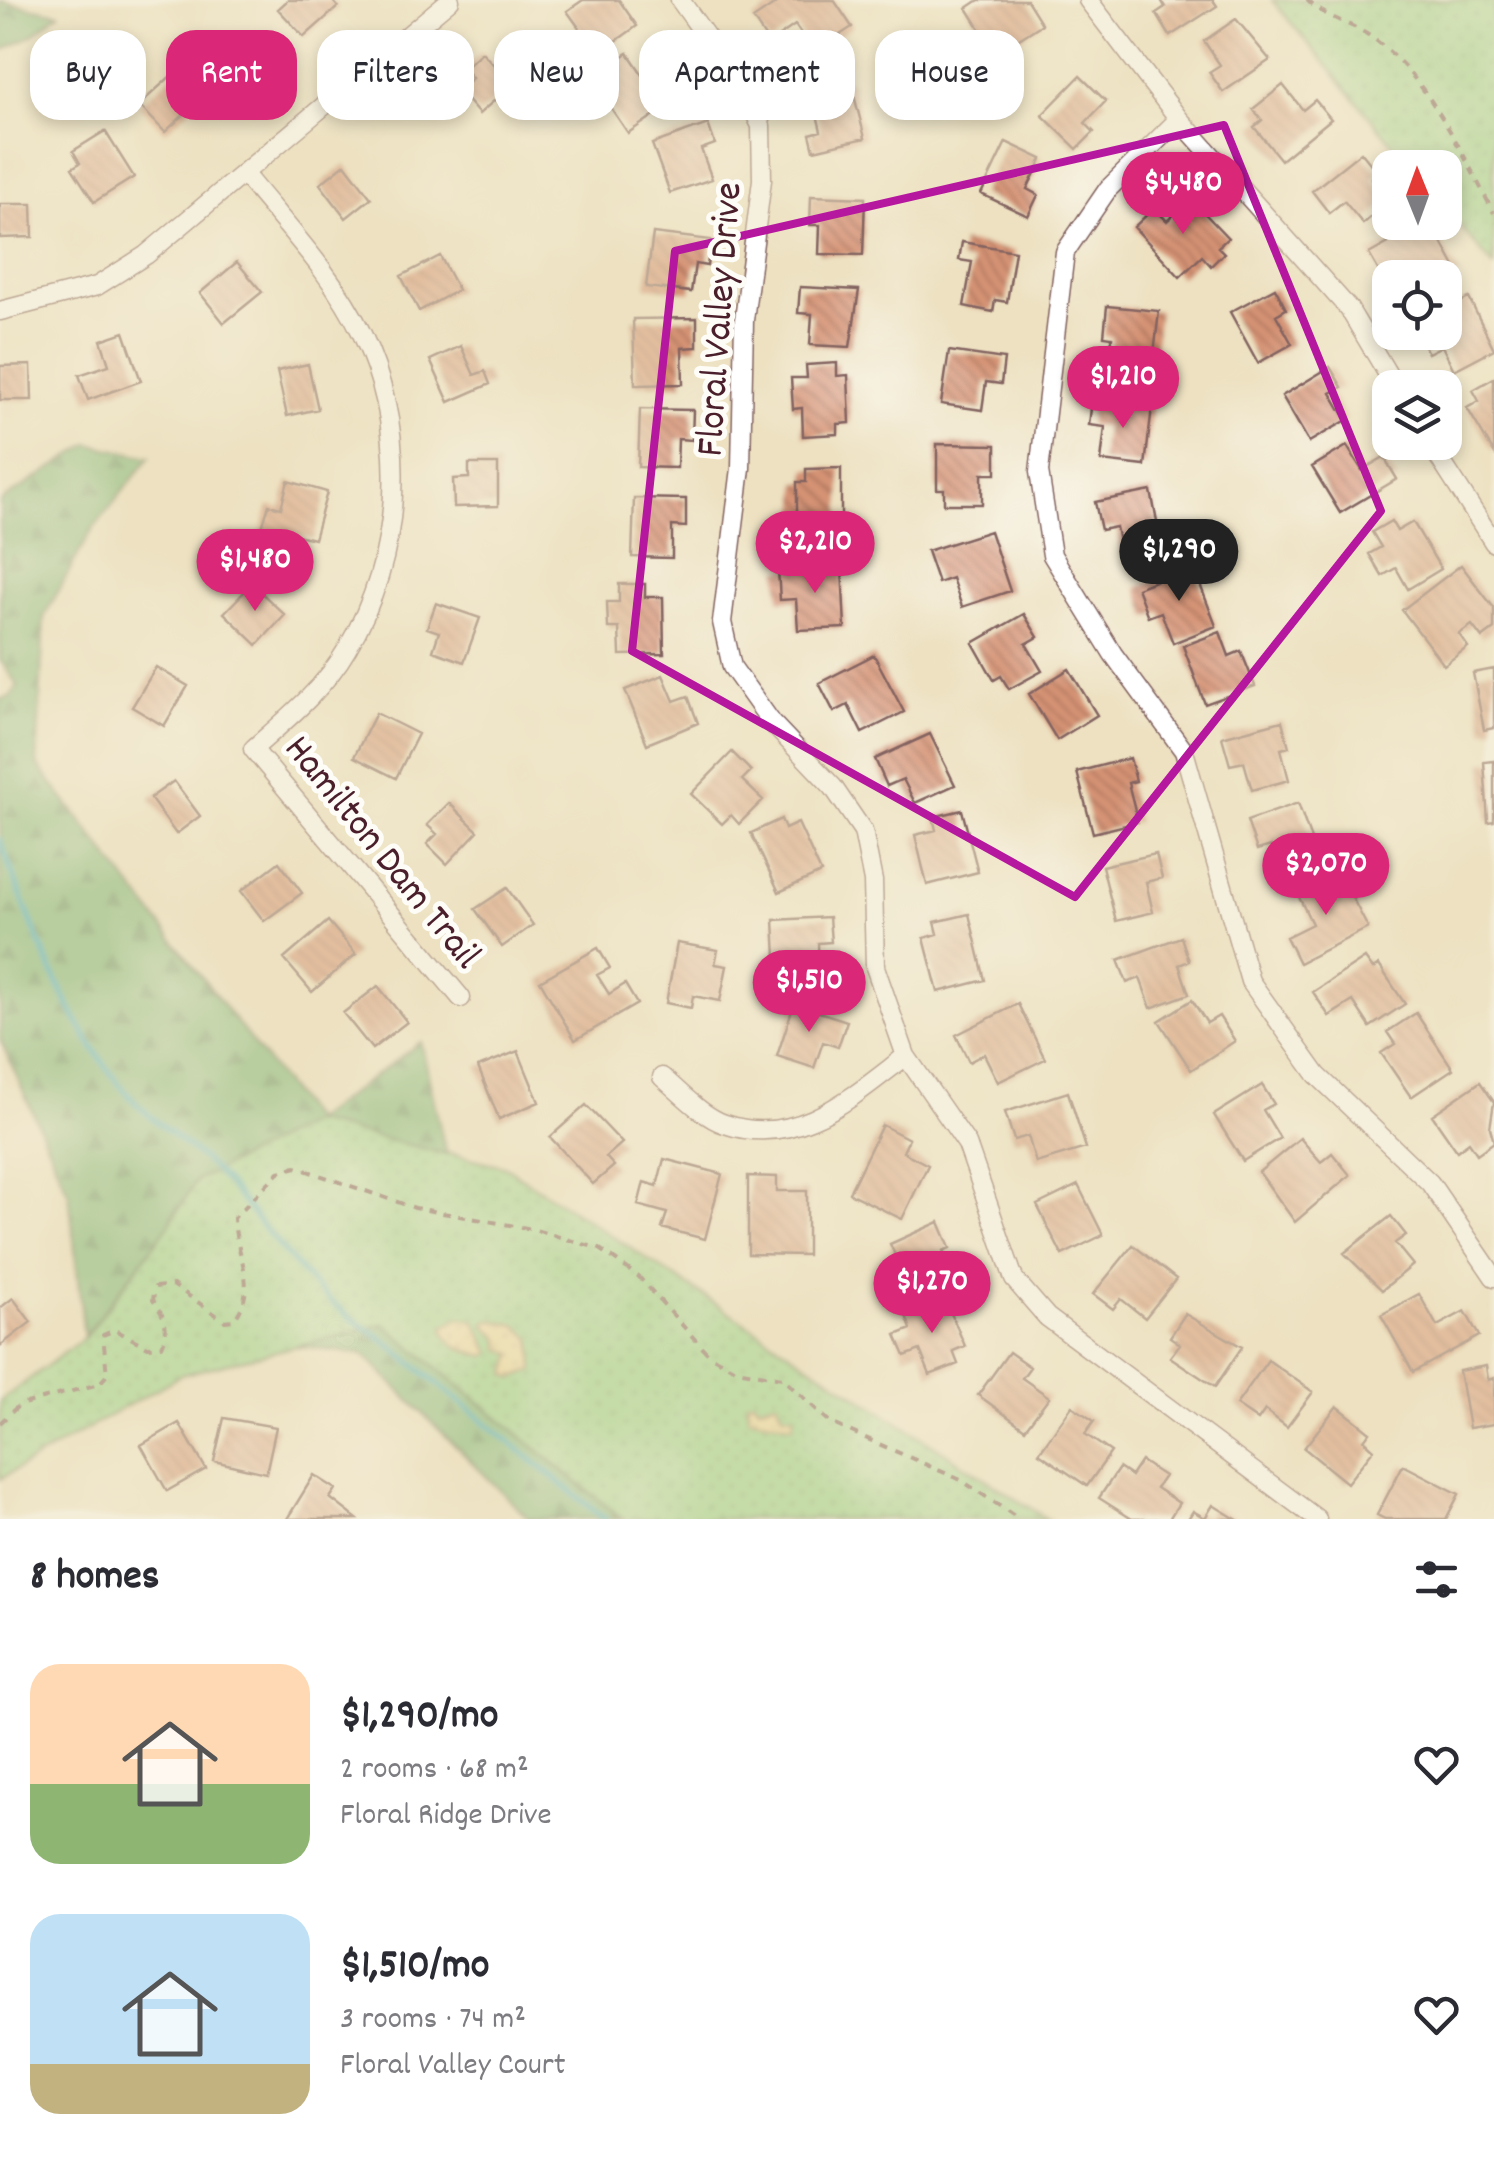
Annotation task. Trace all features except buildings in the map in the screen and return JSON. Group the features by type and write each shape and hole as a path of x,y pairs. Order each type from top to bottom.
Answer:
{"street":[{"path":"0,312 97,286 146,254 450,0"},
{"name":"Floral Valley Drive","path":"680,0 743,88 761,126 762,180 744,320 740,468 722,622 732,667 772,723 832,787 863,831 873,881 874,967 906,1056 967,1144 1014,1279 1036,1304 1317,1519"},
{"path":"1088,0 1179,119 1349,309 1385,370"},
{"path":"1179,119 1108,189 1065,252 1039,472 1052,554 1114,654 1184,751 1250,982 1318,1075 1430,1183 1494,1278"},
{"name":"Hamilton Dam Trail","path":"244,174 332,283 361,331 382,381 394,456 390,537 374,594 347,650 307,701 254,749 462,998"},
{"path":"1441,460 1494,543"},
{"path":"662,1078 722,1124 773,1132 826,1116 906,1056"}],"path":[{"path":"1307,0 1318,12 1373,38 1417,78 1494,213"},
{"path":"0,1423 19,1405 99,1384 107,1375 103,1335 115,1330 148,1347 162,1346 167,1335 164,1314 153,1300 155,1286 173,1285 225,1321 234,1320 247,1291 244,1252 234,1218 279,1172 296,1167 415,1208 532,1228 600,1249 640,1278 709,1355 738,1370 782,1378 832,1423 961,1480 1019,1519"}],"highlighted area":[{"path":"1224,125 1381,511 1075,897 632,651 675,251"}],"green space":[{"path":"1272,0 1494,0 1494,267 1462,228 1462,150 1398,150"},
{"path":"0,1 59,13 39,30 30,30 30,36 0,51"},
{"path":"89,444 150,457 90,533 44,617 37,764 313,1121 421,1042 446,1154 313,1122 196,1181 166,1229 84,1337 69,1194 0,1039 0,699 10,697 18,686 0,660 0,502"},
{"path":"313,1122 504,1166 1047,1519 622,1519 384,1324 181,1375 0,1479 0,1401 85,1337 166,1229 196,1181"},
{"path":"384,1324 622,1519 529,1519 363,1354 296,1346"}],"sand":[{"path":"460,1318 474,1320 491,1353 485,1356 471,1352 449,1340 444,1327"},
{"path":"489,1320 516,1325 532,1339 534,1370 514,1378 507,1374 513,1354 500,1348 500,1339 486,1325"},
{"path":"753,1400 759,1406 777,1401 783,1414 794,1415 793,1425 749,1417 747,1402"}],"waterway":[{"path":"0,840 72,1012 135,1102 211,1167 333,1303 605,1519"}]}
